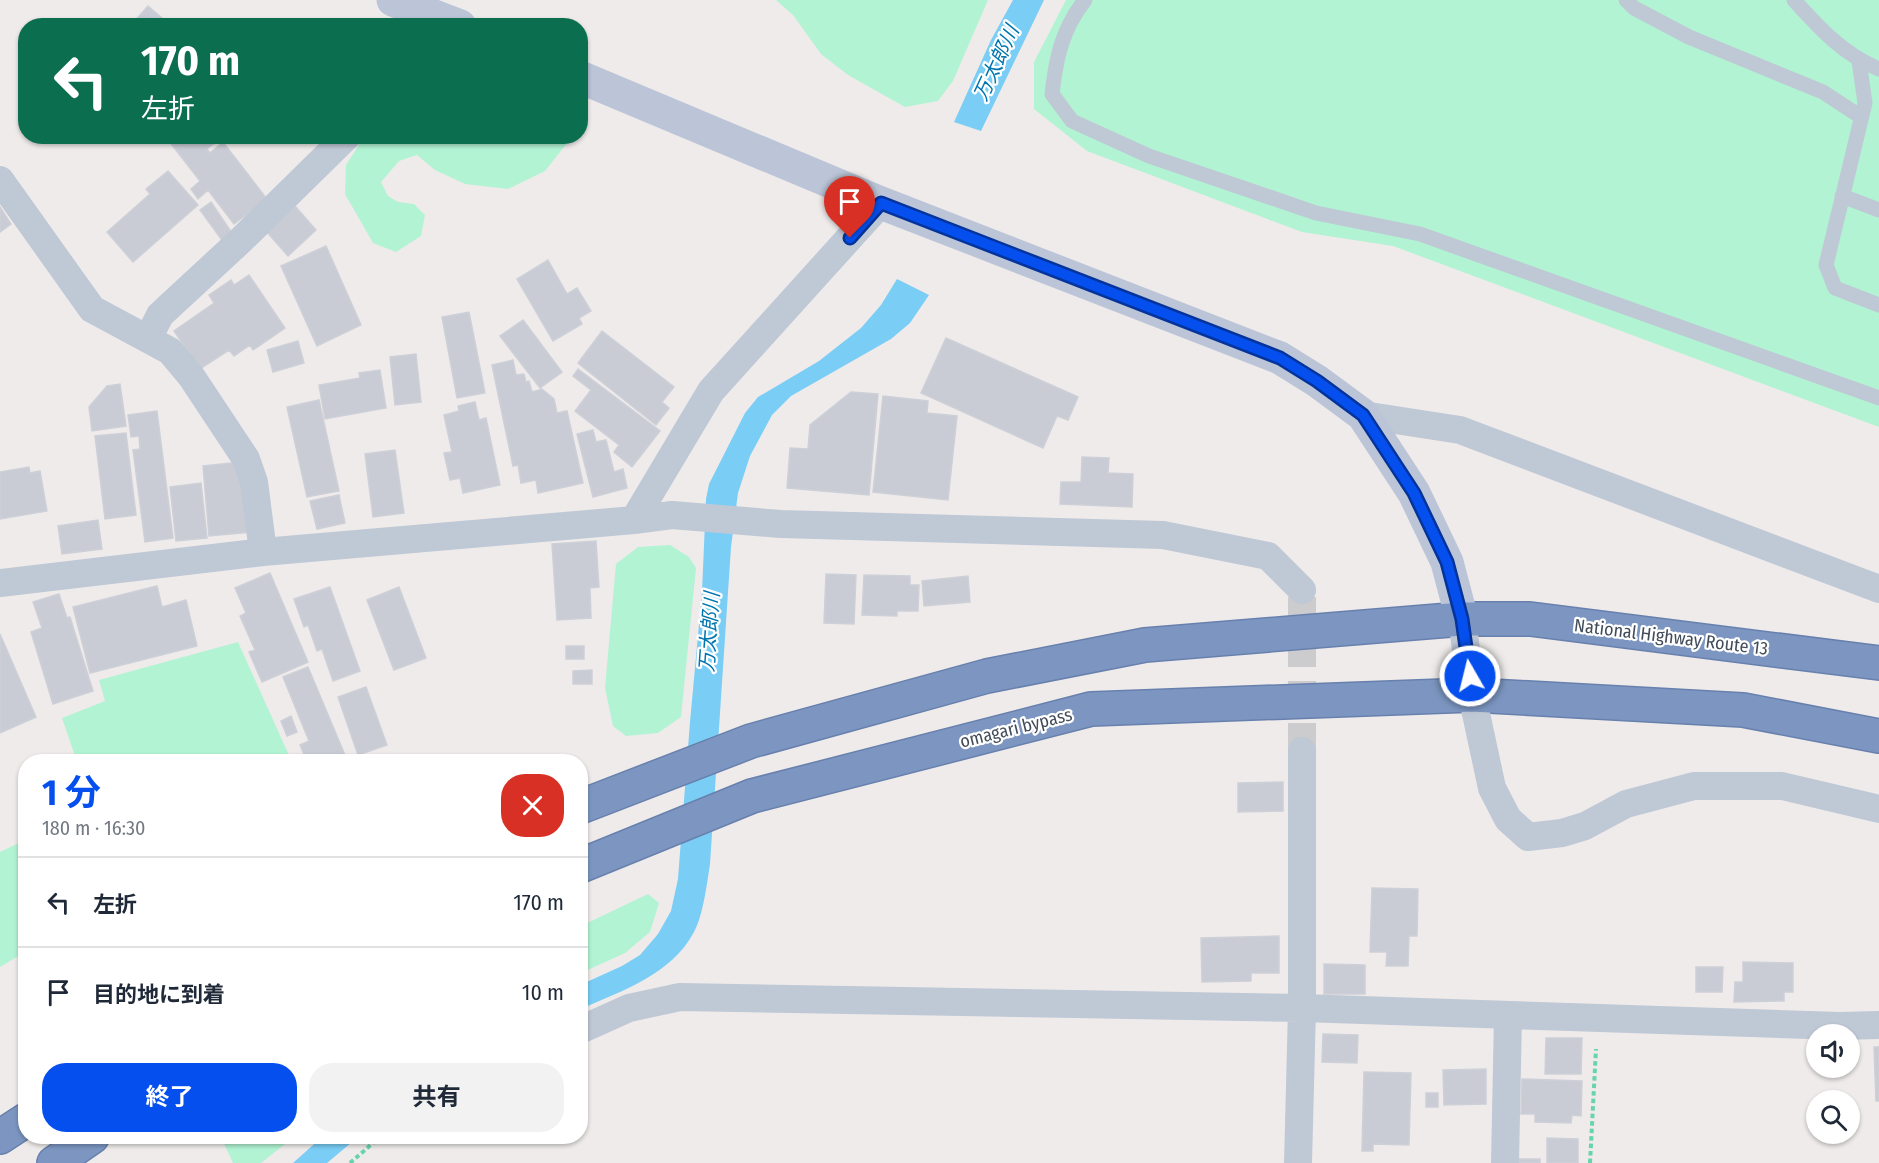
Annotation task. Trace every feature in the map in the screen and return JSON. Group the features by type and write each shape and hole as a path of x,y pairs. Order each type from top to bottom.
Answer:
{"highway":[{"name":"National Highway Route 13","path":"1462,619 1530,619 1879,663"},
{"path":"588,804 734,748 987,676 1145,645 1462,619"},
{"path":"1472,695 1743,710 1879,736"},
{"name":"omagari bypass","path":"588,863 763,793 1091,709 1472,695"},
{"path":"0,1137 18,1125"},
{"path":"54,1163 82,1144"}],"street":[{"path":"393,0 438,18"},
{"path":"588,79 881,203 1280,358 1317,381 1363,415 1414,493 1447,562 1462,619 1472,695 1492,788 1508,819 1528,837 1562,833 1585,826 1626,804 1694,786 1782,786 1879,809"},
{"path":"148,339 160,315 240,241 338,144"},
{"path":"0,180 92,309 170,351 191,376 246,459 254,482 263,552"},
{"path":"634,520 711,391 881,203"},
{"path":"1363,415 1460,429 1879,590"},
{"path":"0,583 263,552 672,515 781,524 1163,535 1268,556 1302,590"},
{"path":"1298,1163 1302,1008 1302,751"},
{"path":"588,1026 629,1008 680,997 1302,1008 1839,1026 1879,1025"},
{"path":"1505,1163 1508,1015"}],"lane":[{"path":"1084,0 1074,14 1056,58 1052,94 1072,121 1149,156 1316,213 1419,234 1879,398"},
{"path":"1626,0 1634,8 1689,37 1823,92 1861,117"},
{"path":"1794,0 1818,27 1859,61 1879,69"},
{"path":"1859,61 1865,103 1826,265 1835,288 1879,305"},
{"path":"1842,196 1879,210"}],"path":[{"path":"1590,1163 1598,1018"},
{"path":"350,1163 372,1144"}],"green space":[{"path":"776,0 988,0 953,81 938,101 905,107 848,75 821,54 793,15"},
{"path":"1066,0 1879,0 1879,427 1393,246 1302,232 1087,151 1034,109 1034,62"},
{"path":"360,144 566,144 545,171 508,189 465,184 435,170 417,155 399,161 381,182 388,196 398,202 414,204 425,215 421,236 396,252 373,243 345,194 346,165"},
{"path":"670,545 689,557 696,568 681,717 658,733 626,736 613,726 605,688 616,564 638,547"},
{"path":"238,642 288,754 74,754 62,718 105,701 99,680"},
{"path":"18,843 18,956 0,967 0,852"},
{"path":"648,894 659,903 650,932 625,953 588,970 588,923"},
{"path":"224,1144 285,1144 261,1163 233,1163"}],"water":[{"name":"万太郎川","path":"1013,0 1044,0 981,131 954,122 991,40"},
{"name":"万太郎川","path":"897,279 929,295 910,323 891,339 791,396 772,415 750,456 738,493 731,547 710,864 697,925 673,960 645,980 588,1006 588,981 640,955 658,934 671,911 678,879 702,592 706,499 709,484 745,413 758,397 819,361 861,328 881,305"},
{"path":"314,1144 350,1144 327,1163 293,1163"}],"building":[{"path":"148,6 162,18 137,18"},
{"path":"171,144 213,144 207,149 210,153 221,144 225,144 267,199 234,224 208,190 198,199 191,189 200,181"},
{"path":"168,171 198,205 133,262 107,232 150,194 146,189"},
{"path":"211,202 234,236 224,243 200,210"},
{"path":"295,206 316,230 288,256 266,231"},
{"path":"0,207 11,224 0,232"},
{"path":"326,246 361,325 317,346 281,266"},
{"path":"548,260 567,294 577,288 591,311 579,318 582,324 553,341 517,279"},
{"path":"249,275 285,328 253,350 250,345 234,356 229,350 200,369 174,331 214,303 209,295 231,280 234,285"},
{"path":"469,312 485,393 457,398 442,317"},
{"path":"523,320 562,372 540,388 500,336"},
{"path":"602,331 674,387 662,402 669,408 656,425 578,363"},
{"path":"946,338 1078,397 1068,420 1057,416 1043,448 921,393"},
{"path":"298,341 304,363 273,372 267,350"},
{"path":"416,354 421,402 395,405 390,357"},
{"path":"513,360 516,375 524,374 532,392 542,389 554,399 557,413 567,411 583,483 538,493 536,480 521,483 518,465 513,466 492,365"},
{"path":"578,369 660,431 632,467 614,452 619,445 575,411 591,390 573,376"},
{"path":"380,370 386,408 325,419 319,385 360,378 359,373"},
{"path":"120,384 126,426 92,431 89,407 107,386"},
{"path":"851,392 878,394 869,495 787,488 790,448 808,449 810,425"},
{"path":"883,396 928,401 927,413 957,416 948,500 873,492"},
{"path":"319,400 339,491 307,497 287,407"},
{"path":"475,402 479,420 486,418 500,485 463,493 460,478 450,480 444,453 452,452 444,415 459,411 458,406"},
{"path":"157,411 173,538 145,542 133,450 140,449 139,436 131,437 128,415"},
{"path":"593,430 596,442 606,440 614,472 623,469 627,488 593,497 577,434"},
{"path":"126,433 136,515 105,519 95,436"},
{"path":"395,450 404,513 373,517 365,454"},
{"path":"1082,457 1109,458 1108,473 1133,474 1132,507 1060,504 1061,482 1081,482"},
{"path":"241,462 252,532 209,536 203,466"},
{"path":"29,467 30,473 40,471 47,511 0,519 0,472"},
{"path":"201,483 207,538 176,541 170,487"},
{"path":"339,495 345,523 317,529 310,501"},
{"path":"98,520 102,549 62,554 58,526"},
{"path":"596,541 599,587 590,588 591,618 557,620 552,544"},
{"path":"270,573 308,662 262,682 249,652 255,650 240,616 246,613 235,588"},
{"path":"826,574 856,575 854,624 824,623"},
{"path":"864,575 910,576 910,585 919,585 918,611 897,611 897,616 862,615"},
{"path":"968,576 970,602 924,606 922,581"},
{"path":"157,586 162,607 186,600 197,646 90,673 73,607"},
{"path":"330,587 360,671 333,681 322,649 317,651 308,625 304,627 294,599"},
{"path":"399,587 426,658 394,670 367,600"},
{"path":"59,594 67,618 70,617 93,691 53,704 31,632 42,628 33,602"},
{"path":"0,634 36,717 0,733"},
{"path":"566,646 584,646 584,659 566,659"},
{"path":"308,667 345,754 304,754 300,745 309,741 283,677"},
{"path":"592,670 592,684 573,684 573,671"},
{"path":"366,687 387,745 358,754 338,697"},
{"path":"291,716 297,732 287,736 281,721"},
{"path":"1283,782 1283,811 1238,812 1238,783"},
{"path":"1372,888 1418,889 1417,936 1409,936 1408,966 1386,966 1387,952 1370,952"},
{"path":"1279,936 1279,973 1251,973 1251,981 1202,982 1201,938"},
{"path":"1743,962 1793,963 1793,992 1784,992 1784,1001 1734,1002 1735,982 1743,982"},
{"path":"1324,964 1365,965 1365,994 1324,994"},
{"path":"1696,967 1723,967 1722,992 1696,992"},
{"path":"1323,1034 1358,1035 1357,1063 1322,1062"},
{"path":"1546,1038 1582,1038 1581,1074 1545,1074"},
{"path":"1874,1047 1879,1047 1879,1101 1876,1101"},
{"path":"1486,1069 1486,1104 1444,1105 1443,1070"},
{"path":"1364,1072 1411,1073 1409,1145 1373,1144 1373,1151 1362,1151"},
{"path":"1522,1079 1582,1081 1581,1116 1572,1115 1571,1123 1535,1122 1535,1114 1521,1114"},
{"path":"1426,1093 1438,1093 1438,1107 1426,1107"},
{"path":"1547,1138 1578,1139 1578,1163 1547,1163"},
{"path":"1518,1159 1540,1159 1540,1163 1518,1163"}],"tunnel":[{"path":"1302,590 1302,751"}],"route":[{"path":"850,238 881,203 1209,329 1280,358 1317,381 1363,415 1414,493 1447,562 1462,619 1470,676"}]}
